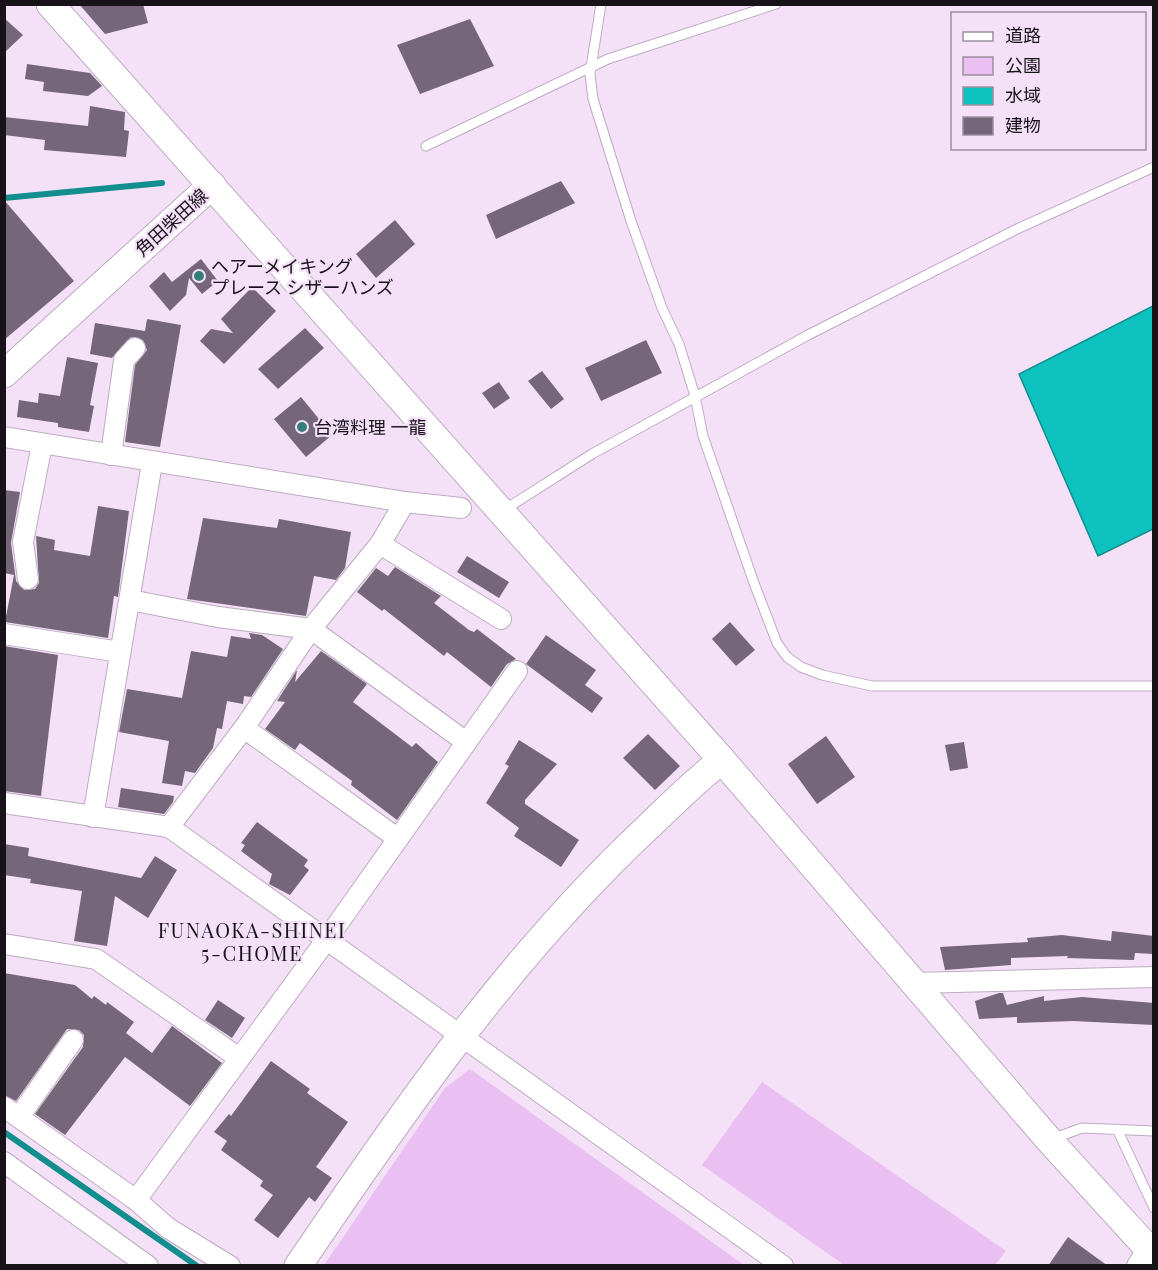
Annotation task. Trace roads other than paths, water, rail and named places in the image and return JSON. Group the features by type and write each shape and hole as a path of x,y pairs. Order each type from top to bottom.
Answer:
{"street":[{"name":"角田柴田線","path":"4,374 212,185 58,6"},
{"path":"212,185 722,760 1146,1256"},
{"path":"111,455 124,360 135,348"},
{"path":"4,437 405,502 461,508"},
{"path":"28,579 23,542 42,444"},
{"path":"93,817 152,462"},
{"path":"170,827 244,728 311,629 380,544 405,502"},
{"path":"380,544 501,619"},
{"path":"130,600 218,617 311,629 466,742"},
{"path":"4,634 120,652"},
{"path":"136,1200 327,939 517,671"},
{"path":"244,728 398,838"},
{"path":"297,1266 357,1178 462,1036 566,907 722,760"},
{"path":"4,803 170,827 783,1266"},
{"path":"4,944 96,959 239,1058"},
{"path":"913,983 1154,977"},
{"path":"73,1040 12,1112 136,1200 185,1240 230,1266"},
{"path":"4,1162 136,1262"}],"lane":[{"path":"601,4 591,68 593,99 631,221 662,308 679,344 695,396 703,436 777,644 787,657 801,668 872,686 1154,686"},
{"path":"426,146 608,59 776,4"},
{"path":"501,513 592,454 695,396 1017,228 1154,166"},
{"path":"1049,1140 1082,1128 1154,1131"},
{"path":"1117,1129 1154,1208"}],"water":[{"path":"1153,306 1153,529 1098,556 1019,374"}],"waterway":[{"path":"4,198 162,183"},
{"path":"4,1132 197,1266"}],"place":[{"name":"ヘアーメイキング プレース シザーハンズ","path":"199,276"},
{"name":"台湾料理 一龍","path":"302,427"}],"district":[{"name":"FUNAOKA-SHINEI 5-CHOME","path":"252,940"}]}
